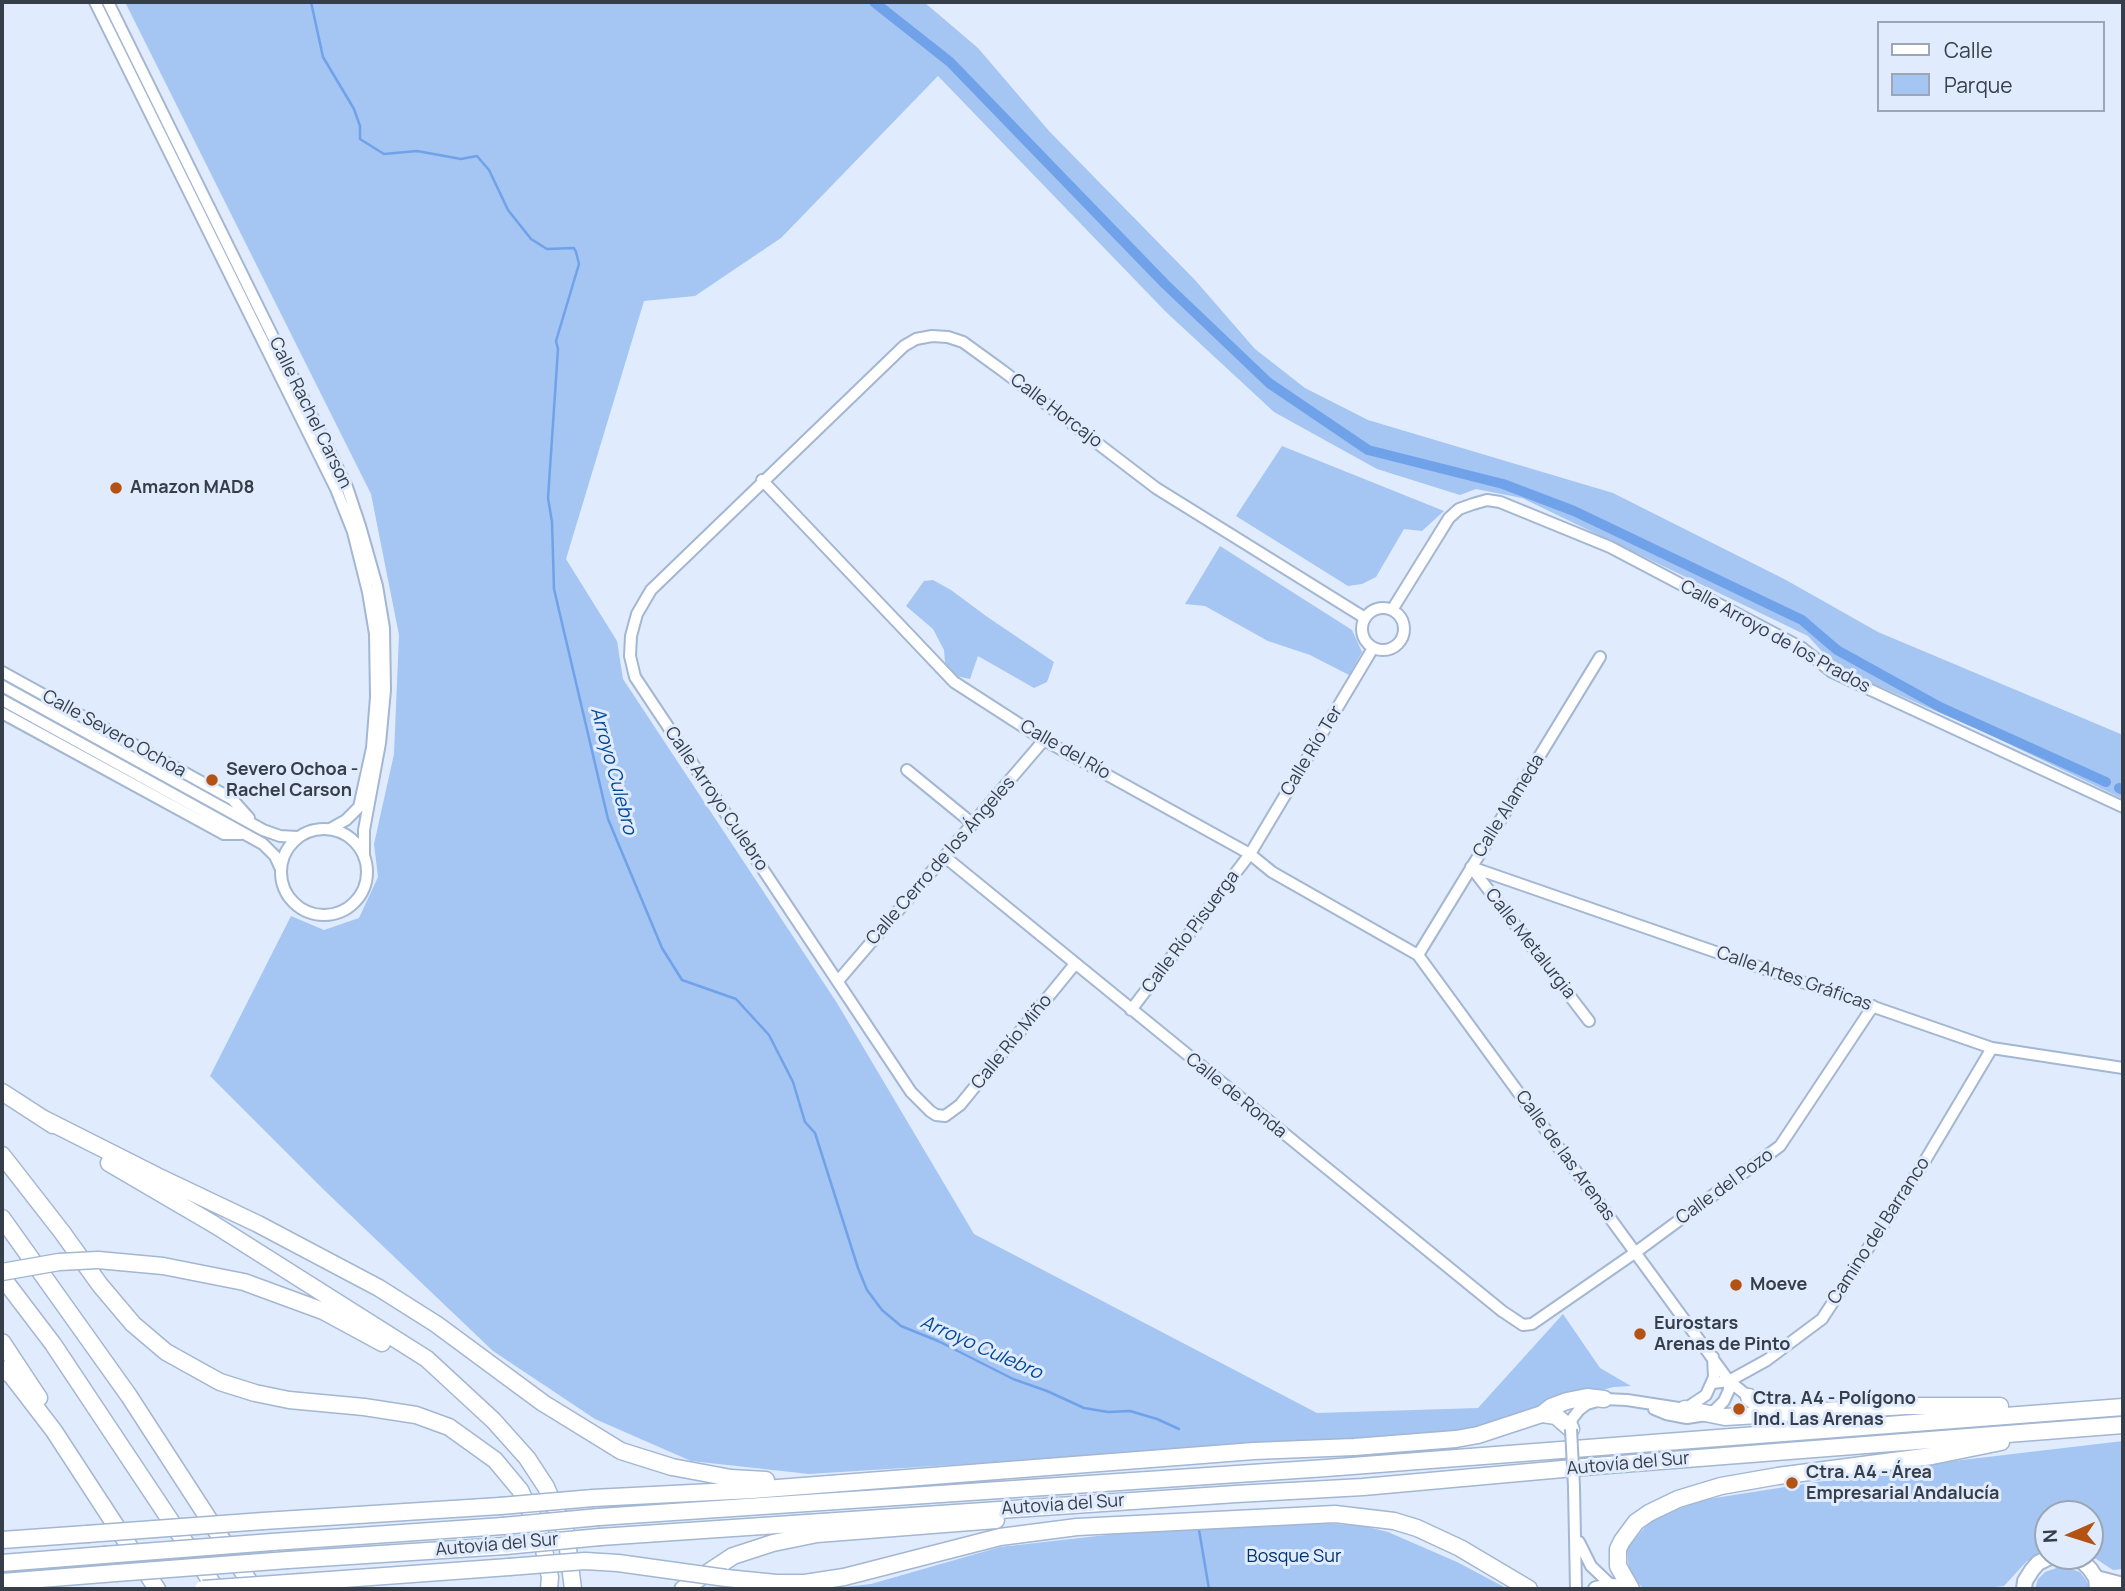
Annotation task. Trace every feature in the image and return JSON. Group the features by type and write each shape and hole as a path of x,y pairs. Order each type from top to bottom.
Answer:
{"highway":[{"path":"2,1092 120,1170 246,1245 426,1359 493,1420 527,1458 546,1487 566,1533 573,1589"},
{"path":"44,1119 269,1229 379,1288 436,1324 543,1403 621,1451 673,1467 731,1478 815,1484"},
{"path":"2,1155 62,1231 100,1285 133,1324 166,1352 220,1382 255,1393 289,1400 416,1415 449,1427 495,1460 520,1489 540,1532 550,1577 549,1589"},
{"path":"2,1218 129,1396 254,1589"},
{"path":"216,1589 53,1344 2,1275 60,1262 98,1260 203,1273 286,1296 372,1336 422,1367 493,1420"},
{"path":"2,1342 21,1368 157,1589"},
{"path":"2,1369 11,1375 54,1432 113,1518"},
{"path":"2,1538 38,1538 1456,1439 1502,1428 1542,1414 1550,1407 1567,1401 1587,1397 1604,1399"},
{"path":"1749,1397 1760,1406 1785,1413"},
{"path":"1685,1409 1725,1417 1906,1406 2004,1406 2051,1412"},
{"name":"Autovía del Sur","path":"2,1563 2123,1407"},
{"path":"1542,1414 1556,1416 1571,1429"},
{"name":"Autovía del Sur","path":"2,1582 505,1546 600,1536 1236,1493 1363,1488 1596,1466 2123,1424"},
{"path":"1630,1589 1618,1566 1618,1549 1622,1541 1636,1522 1678,1499 1744,1482 1932,1456 2050,1430"},
{"path":"1228,1454 1357,1456 1441,1451 1479,1455"},
{"path":"683,1589 733,1556 773,1543 817,1534 1202,1505 1236,1493"},
{"path":"203,1589 585,1561 776,1583 805,1583 844,1577 1000,1537 1077,1527 1335,1514 1394,1521 1417,1528 1460,1548 1529,1589"}],"main road":[{"path":"2021,1587 2034,1569"},
{"path":"2096,1583 2123,1585"},
{"path":"1596,1589 1612,1586 1630,1589"}],"street":[{"name":"Calle Rachel Carson","path":"95,2 336,489 353,532 375,634 376,697 372,748 359,807 346,820 330,829"},
{"name":"Calle Rachel Carson","path":"107,2 347,487 360,526 377,586 382,618 385,690 380,743 364,830 364,857"},
{"name":"Calle Horcajo","path":"762,480 904,346 916,338 948,337 962,342 1003,370 1156,488 1365,618"},
{"name":"Calle del Río","path":"762,480 954,682 1044,740 1250,855 1272,872 1418,955"},
{"name":"Calle Arroyo Culebro","path":"762,480 651,590 637,614 631,636 630,656 635,677 911,1092 930,1111 945,1116"},
{"name":"Calle Arroyo de los Prados","path":"1392,610 1449,518 1460,509 1473,504 1487,500 1500,502 1610,547 1802,648 1832,672 2123,807"},
{"path":"1374,610 1392,610 1398,614 1404,626 1402,639 1392,648 1373,648 1367,643 1362,631 1365,618 1374,610"},
{"name":"Calle Río Ter","path":"1250,855 1373,648"},
{"name":"Calle Alameda","path":"1418,955 1600,657"},
{"name":"Calle Severo Ochoa","path":"2,672 232,799 255,826"},
{"name":"Calle Severo Ochoa","path":"2,686 255,826 280,836 297,837"},
{"name":"Calle Severo Ochoa","path":"2,701 263,844 275,856 280,867"},
{"name":"Calle Severo Ochoa","path":"2,713 224,834 243,834"},
{"name":"Calle Cerro de los Ángeles","path":"838,981 1044,740"},
{"path":"907,770 973,824"},
{"path":"330,829 345,834 360,849 368,877 354,904 342,912 327,916 316,915 296,906 283,888 280,867 286,850 297,837 310,831 330,829"},
{"name":"Calle Río Pisuerga","path":"1131,1010 1250,855"},
{"name":"Calle de Ronda","path":"945,856 1502,1311 1522,1325 1532,1324"},
{"name":"Calle Artes Gráficas","path":"1471,867 1992,1048 2123,1069"},
{"name":"Calle Metalurgia","path":"1471,867 1589,1021"},
{"name":"Calle de las Arenas","path":"1418,955 1729,1381 1749,1397"},
{"name":"Calle Río Miño","path":"945,1116 960,1105 1075,964"},
{"name":"Calle del Pozo","path":"1532,1324 1636,1252 1780,1146 1873,1006"},
{"name":"Camino del Barranco","path":"1729,1381 1767,1360 1822,1319 1923,1164 1992,1048"},
{"path":"1642,1404 1685,1409 1706,1395 1713,1383 1713,1357"},
{"path":"1576,1589 1572,1419 1578,1410 1587,1404 1604,1399 1627,1400 1678,1417 1706,1415 1724,1401 1729,1381 1713,1383"},
{"path":"1576,1529 1581,1548 1591,1566 1612,1586"}],"green space":[{"path":"125,2 924,2 978,48 1049,131 1195,280 1255,349 1305,388 1368,420 1613,493 1786,580 1878,632 2123,735 2123,799 1986,733 1837,668 1808,636 1522,498 1476,489 1460,495 1377,469 1274,412 1166,312 938,76 781,238 695,296 644,301 566,559 617,641 623,679 837,1003 974,1234 1317,1413 1478,1408 1563,1314 1600,1368 1631,1386 1614,1387 1551,1402 1482,1430 1413,1436 809,1474 691,1461 595,1419 493,1351 323,1189 210,1076 291,916 324,930 359,918 378,877 374,844 394,754 399,635 371,494"},
{"path":"1282,446 1444,511 1422,531 1404,529 1376,577 1362,584 1348,586 1236,516"},
{"path":"1220,546 1352,630 1362,652 1349,675 1310,655 1268,641 1205,606 1185,604"},
{"path":"933,580 1054,662 1047,682 1034,688 978,656 970,679 946,674 944,650 933,629 906,606 924,581"},
{"path":"2123,1441 2123,1569 2113,1570 2104,1564 2104,1500 2034,1500 2034,1557 2027,1561 2004,1586 1976,1589 1644,1589 1629,1574 1627,1548 1652,1519 1702,1500 1945,1462"},
{"name":"Bosque Sur","path":"1321,1523 1364,1526 1388,1532 1457,1562 1508,1589 827,1589 871,1584 1000,1547 1142,1531"},
{"path":"2045,1572 2080,1572 2090,1589 2035,1589 2038,1579"}],"waterway":[{"name":"Arroyo Culebro","path":"311,2 323,57 354,109 360,126 360,139 384,154 417,151 461,159 477,156 489,170 508,210 531,239 547,249 574,248 576,252 579,264 556,341 558,349 548,498 552,522 554,589 608,819 662,948 682,980 736,999 769,1035 793,1082 805,1122 815,1133 867,1290 882,1310 901,1326 938,1341 1013,1379 1084,1408 1108,1412 1130,1411 1179,1429"},
{"path":"874,2 950,62 1165,284 1269,383 1368,450 1503,484 1574,511 1802,620 1837,650 1940,707 2106,782"},
{"path":"2119,788 2123,790"},
{"name":"Arroyo Culebro","path":"1199,1530 1209,1589"}],"place":[{"name":"Amazon MAD8","path":"116,488"},
{"name":"Severo Ochoa - Rachel Carson","path":"212,780"},
{"name":"Moeve","path":"1736,1285"},
{"name":"Eurostars Arenas de Pinto","path":"1640,1334"},
{"name":"Ctra. A4 - Polígono Ind. Las Arenas","path":"1739,1409"},
{"name":"Ctra. A4 - Área Empresarial Andalucía","path":"1792,1483"}]}
